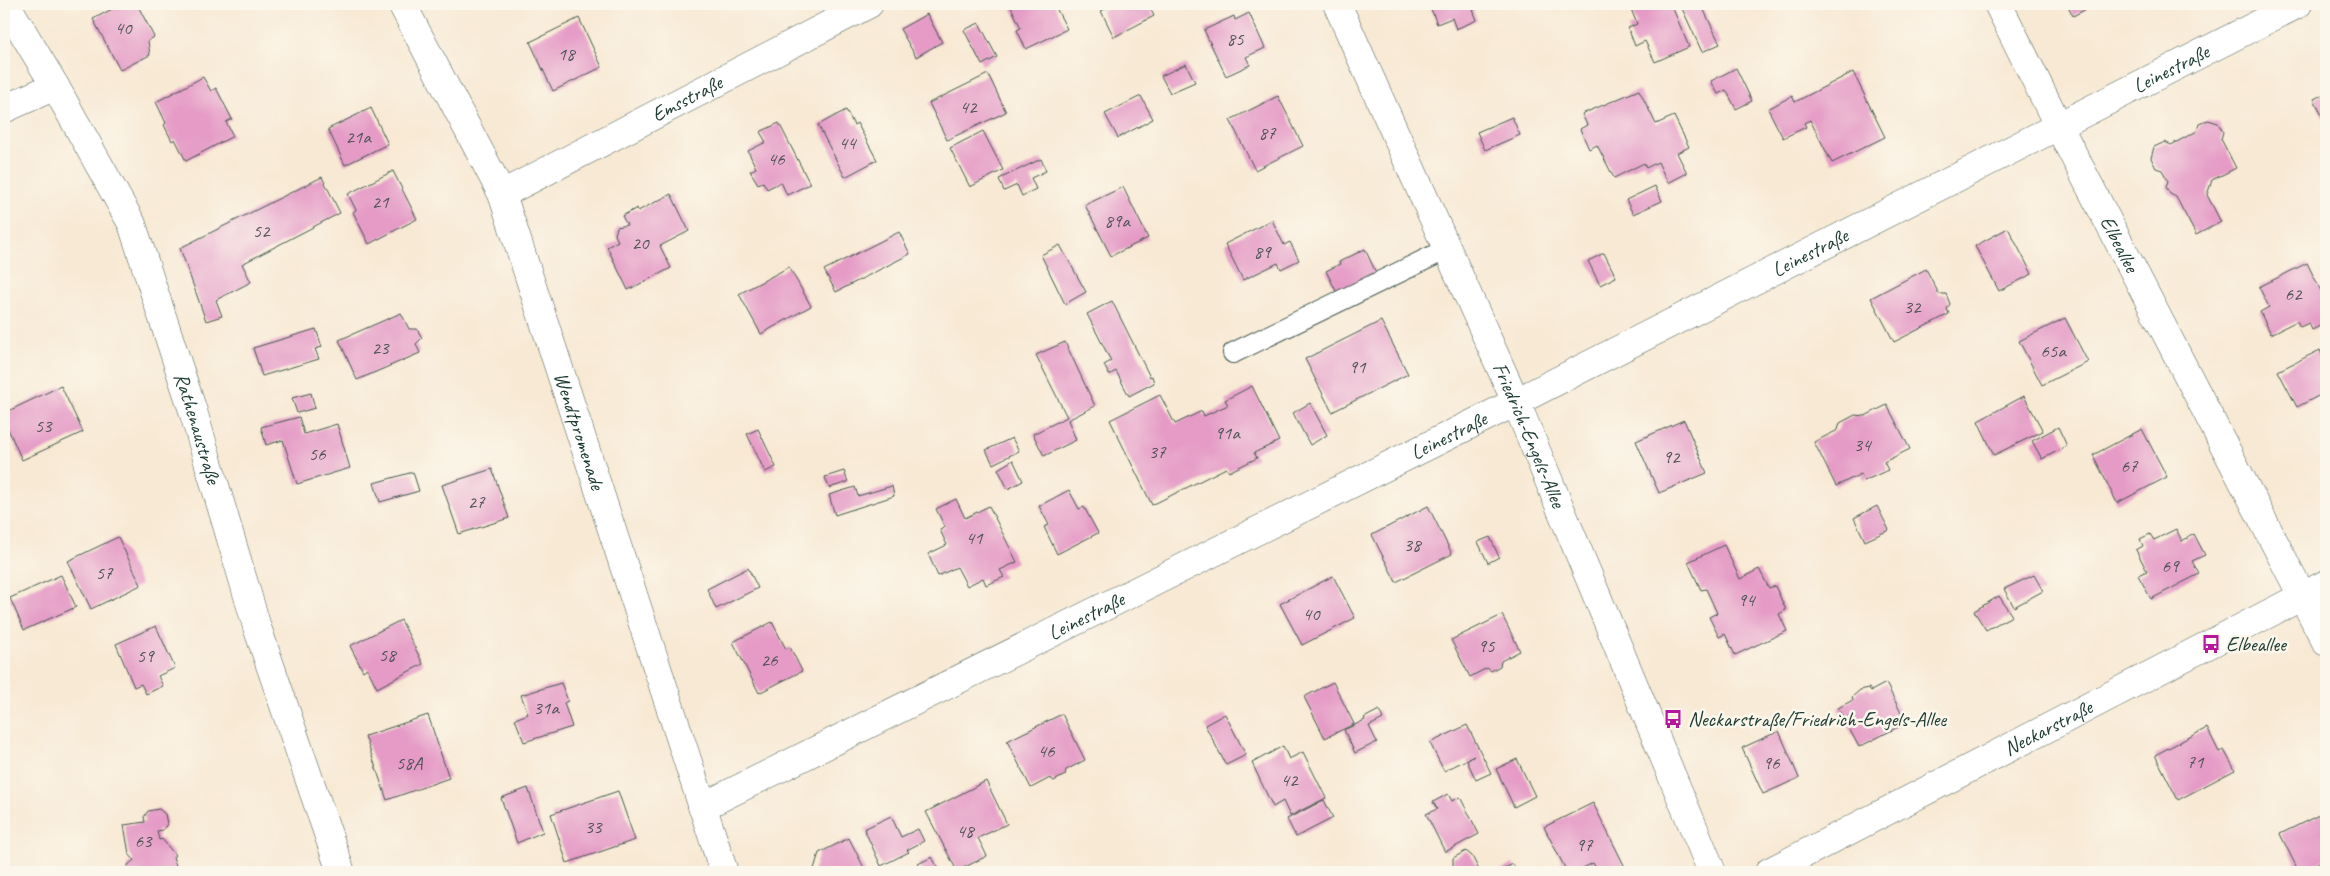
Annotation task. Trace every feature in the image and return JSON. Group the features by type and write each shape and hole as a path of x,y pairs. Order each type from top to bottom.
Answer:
{"street":[{"name":"Rathenaustraße","path":"6,4 55,86 132,224 193,411 257,627 340,872"},
{"name":"Wendtpromenade","path":"402,4 502,194 724,872"},
{"name":"Emsstraße","path":"502,194 869,4"},
{"name":"Friedrich-Engels-Allee","path":"1337,4 1516,402 1712,872"},
{"name":"Elbeallee","path":"1998,4 2060,127 2314,591 2326,642"},
{"name":"Leinestraße","path":"702,807 1516,402 2060,127 2298,4"},
{"path":"4,109 55,86"},
{"name":"Neckarstraße","path":"1769,872 2314,591"}],"lane":[{"path":"1233,353 1447,249"}],"building":[{"path":"111,4 137,4 154,37 148,41 150,55 120,70 93,19 114,8"},
{"path":"1054,4 1067,29 1026,49 1017,30 1021,28 1010,5"},
{"path":"1115,4 1148,4 1154,16 1114,37 1101,11"},
{"path":"1429,4 1488,4 1473,10 1477,20 1456,29 1452,18 1437,24"},
{"path":"1629,4 1671,4 1689,47 1655,62 1645,41 1635,46 1628,28 1637,24"},
{"path":"1680,4 1701,4 1720,44 1702,52"},
{"path":"2067,4 2096,4 2073,16"},
{"path":"1249,13 1265,48 1246,57 1250,65 1226,76 1204,30 1234,16 1235,20"},
{"path":"927,14 942,42 916,57 900,29"},
{"path":"579,18 602,67 553,91 530,42"},
{"path":"979,23 997,57 982,65 964,30"},
{"path":"1186,64 1195,82 1170,93 1161,76"},
{"path":"1736,68 1752,101 1736,109 1726,90 1718,94 1711,81"},
{"path":"1853,72 1885,137 1832,163 1810,120 1804,123 1806,127 1783,138 1768,109 1792,96 1795,102"},
{"path":"988,74 1006,112 947,140 929,103"},
{"path":"203,77 211,91 216,88 232,119 226,122 233,136 186,161 175,139 172,141 156,102"},
{"path":"1639,90 1656,124 1674,116 1689,147 1677,153 1687,173 1668,183 1658,162 1646,168 1644,163 1614,178 1597,145 1589,149 1580,129 1587,125 1582,114"},
{"path":"2326,93 2326,124 2314,99"},
{"path":"1141,96 1153,119 1118,138 1105,114"},
{"path":"1278,96 1303,146 1255,170 1230,120"},
{"path":"371,108 388,144 345,165 328,129"},
{"path":"846,110 854,125 857,123 877,160 845,177 818,125"},
{"path":"1512,117 1520,135 1485,150 1477,132"},
{"path":"2208,120 2218,123 2223,132 2221,139 2236,168 2212,180 2207,195 2221,222 2196,235 2176,197 2170,194 2166,187 2168,181 2162,170 2156,168 2151,158 2154,147 2165,142 2171,145 2197,131 2199,124"},
{"path":"779,123 810,184 787,195 781,182 767,189 763,182 758,184 750,171 756,168 748,151 766,142 760,132"},
{"path":"983,131 1003,170 970,187 950,148"},
{"path":"1041,159 1046,171 1031,178 1036,189 1022,196 1017,185 1004,191 999,179"},
{"path":"393,171 417,219 369,244 353,212 356,210 348,194"},
{"path":"322,177 340,213 242,264 251,282 216,300 222,316 206,321 180,248"},
{"path":"1655,186 1662,201 1633,214 1626,200"},
{"path":"1123,187 1148,238 1111,256 1085,205"},
{"path":"671,194 689,231 660,246 671,268 628,290 607,247 618,241 615,235 617,227 627,225 622,216 637,208 638,211"},
{"path":"1272,220 1284,245 1290,242 1299,260 1281,269 1278,263 1243,280 1225,244"},
{"path":"2008,228 2032,274 1999,291 1975,246"},
{"path":"899,232 910,254 836,292 824,270"},
{"path":"1060,245 1086,292 1065,304 1041,255"},
{"path":"1365,249 1378,277 1339,297 1326,271"},
{"path":"1604,253 1616,277 1600,285 1588,261"},
{"path":"2307,263 2326,301 2326,323 2312,330 2309,323 2300,327 2297,321 2271,334 2260,312 2269,307 2259,287"},
{"path":"789,267 811,306 761,334 739,294"},
{"path":"1926,269 1939,294 1946,294 1950,304 1947,309 1949,314 1894,342 1871,298"},
{"path":"1112,301 1154,383 1129,396 1116,371 1109,375 1104,365 1111,361 1087,314"},
{"path":"401,313 409,329 417,329 422,338 416,344 420,353 357,380 339,340"},
{"path":"2065,318 2088,362 2042,385 2019,341"},
{"path":"1381,321 1408,374 1332,412 1305,359"},
{"path":"316,329 322,347 315,349 319,359 262,376 253,348"},
{"path":"1065,342 1095,406 1068,420 1076,440 1044,456 1033,434 1067,417 1036,355"},
{"path":"2320,350 2326,363 2326,392 2297,407 2278,371"},
{"path":"61,386 83,432 22,460 4,420 4,413"},
{"path":"1252,386 1279,441 1254,453 1257,458 1229,472 1226,468 1152,505 1110,420 1160,395 1175,424 1202,411 1204,416 1228,405 1225,400"},
{"path":"311,393 315,408 297,413 292,398"},
{"path":"2024,396 2043,431 1994,455 1978,421"},
{"path":"1310,403 1327,435 1310,445 1293,413"},
{"path":"1887,405 1910,449 1884,462 1888,470 1864,481 1861,474 1836,486 1814,442 1838,430 1840,423 1855,415 1865,416"},
{"path":"299,417 304,434 337,424 350,468 297,484 283,440 266,445 261,427"},
{"path":"1684,420 1707,473 1659,493 1636,441"},
{"path":"2058,427 2067,446 2042,459 2032,441"},
{"path":"758,429 776,467 765,472 747,434"},
{"path":"2142,429 2167,477 2117,503 2093,455"},
{"path":"1012,438 1019,451 993,464 986,450"},
{"path":"1013,460 1023,481 1008,489 998,469"},
{"path":"492,469 509,518 459,534 442,485"},
{"path":"844,471 848,482 829,488 825,477"},
{"path":"413,472 419,491 380,502 374,483"},
{"path":"892,486 894,496 835,515 829,495 855,487 858,496"},
{"path":"1069,490 1079,509 1084,507 1098,533 1057,554 1044,527 1049,525 1039,506"},
{"path":"956,499 965,518 989,506 1017,562 1000,570 1004,577 986,585 983,578 967,586 957,567 938,576 928,554 947,545 940,530 945,527 936,509"},
{"path":"1428,506 1452,554 1396,582 1372,535"},
{"path":"1877,506 1889,530 1865,541 1854,518"},
{"path":"2176,529 2182,541 2194,534 2205,555 2192,561 2199,574 2151,599 2138,575 2147,571 2136,550 2143,546 2140,539 2150,534 2154,540"},
{"path":"118,537 141,585 91,609 68,561"},
{"path":"1490,537 1499,557 1488,563 1478,542"},
{"path":"1724,545 1740,579 1759,569 1769,588 1775,586 1786,610 1779,614 1787,631 1735,655 1725,634 1719,637 1709,617 1717,613 1706,589 1701,590 1688,562"},
{"path":"748,568 758,588 716,609 707,589"},
{"path":"61,575 76,607 24,630 10,598"},
{"path":"2034,575 2043,591 2014,607 2004,589"},
{"path":"1333,576 1355,618 1302,645 1280,604"},
{"path":"1999,596 2012,616 1986,630 1974,611"},
{"path":"1502,615 1520,651 1501,661 1500,666 1491,671 1487,668 1470,677 1451,640"},
{"path":"401,620 423,664 377,688 367,668 363,671 350,646"},
{"path":"772,622 786,649 790,647 802,671 759,693 733,642"},
{"path":"156,626 175,668 158,676 163,686 146,694 141,684 134,687 116,644"},
{"path":"1333,682 1354,724 1325,738 1304,697"},
{"path":"561,683 568,701 564,703 572,727 524,742 515,719 528,714 521,695"},
{"path":"1886,683 1906,723 1859,747 1838,708 1853,700 1852,697 1860,690 1869,688 1871,691"},
{"path":"1379,710 1383,719 1369,726 1377,742 1355,753 1344,730 1365,720 1364,718"},
{"path":"1062,714 1085,760 1066,770 1065,775 1054,781 1050,778 1031,788 1007,741"},
{"path":"1225,714 1246,755 1226,765 1205,725"},
{"path":"428,715 449,778 387,800 365,736"},
{"path":"1467,725 1491,773 1476,780 1467,761 1474,756 1444,771 1430,743"},
{"path":"2207,728 2219,752 2224,750 2235,770 2178,800 2155,755"},
{"path":"1779,731 1799,778 1763,794 1742,748"},
{"path":"1283,746 1289,759 1303,752 1326,798 1290,816 1283,801 1273,807 1252,763"},
{"path":"1517,759 1535,796 1514,807 1496,769"},
{"path":"986,781 1007,824 978,838 987,856 957,871 926,812"},
{"path":"528,788 543,832 517,843 501,798"},
{"path":"618,791 635,840 567,863 551,814"},
{"path":"1448,794 1452,801 1460,797 1479,834 1445,852 1426,814 1437,809 1433,802"},
{"path":"1324,800 1333,818 1296,837 1287,819"},
{"path":"1593,803 1625,867 1614,872 1598,872 1593,863 1575,872 1567,872 1544,827"},
{"path":"159,809 165,814 167,824 163,830 157,831 159,840 162,839 175,855 173,857 178,872 127,872 128,865 134,860 129,854 124,825 145,822 144,817 148,811"},
{"path":"2323,813 2324,815 2326,814 2326,859 2299,872 2280,834"},
{"path":"891,816 901,837 918,829 924,841 907,850 909,852 881,866 864,829"},
{"path":"849,838 866,872 813,872 819,853"},
{"path":"1466,851 1472,856 1480,872 1439,872 1453,866 1453,858"},
{"path":"932,857 940,872 922,872 918,864"},
{"path":"1513,864 1517,872 1497,872"}],"place":[{"name":"Elbeallee","path":"2211,644"},
{"name":"Neckarstraße/Friedrich-Engels-Allee","path":"1673,719"}]}
